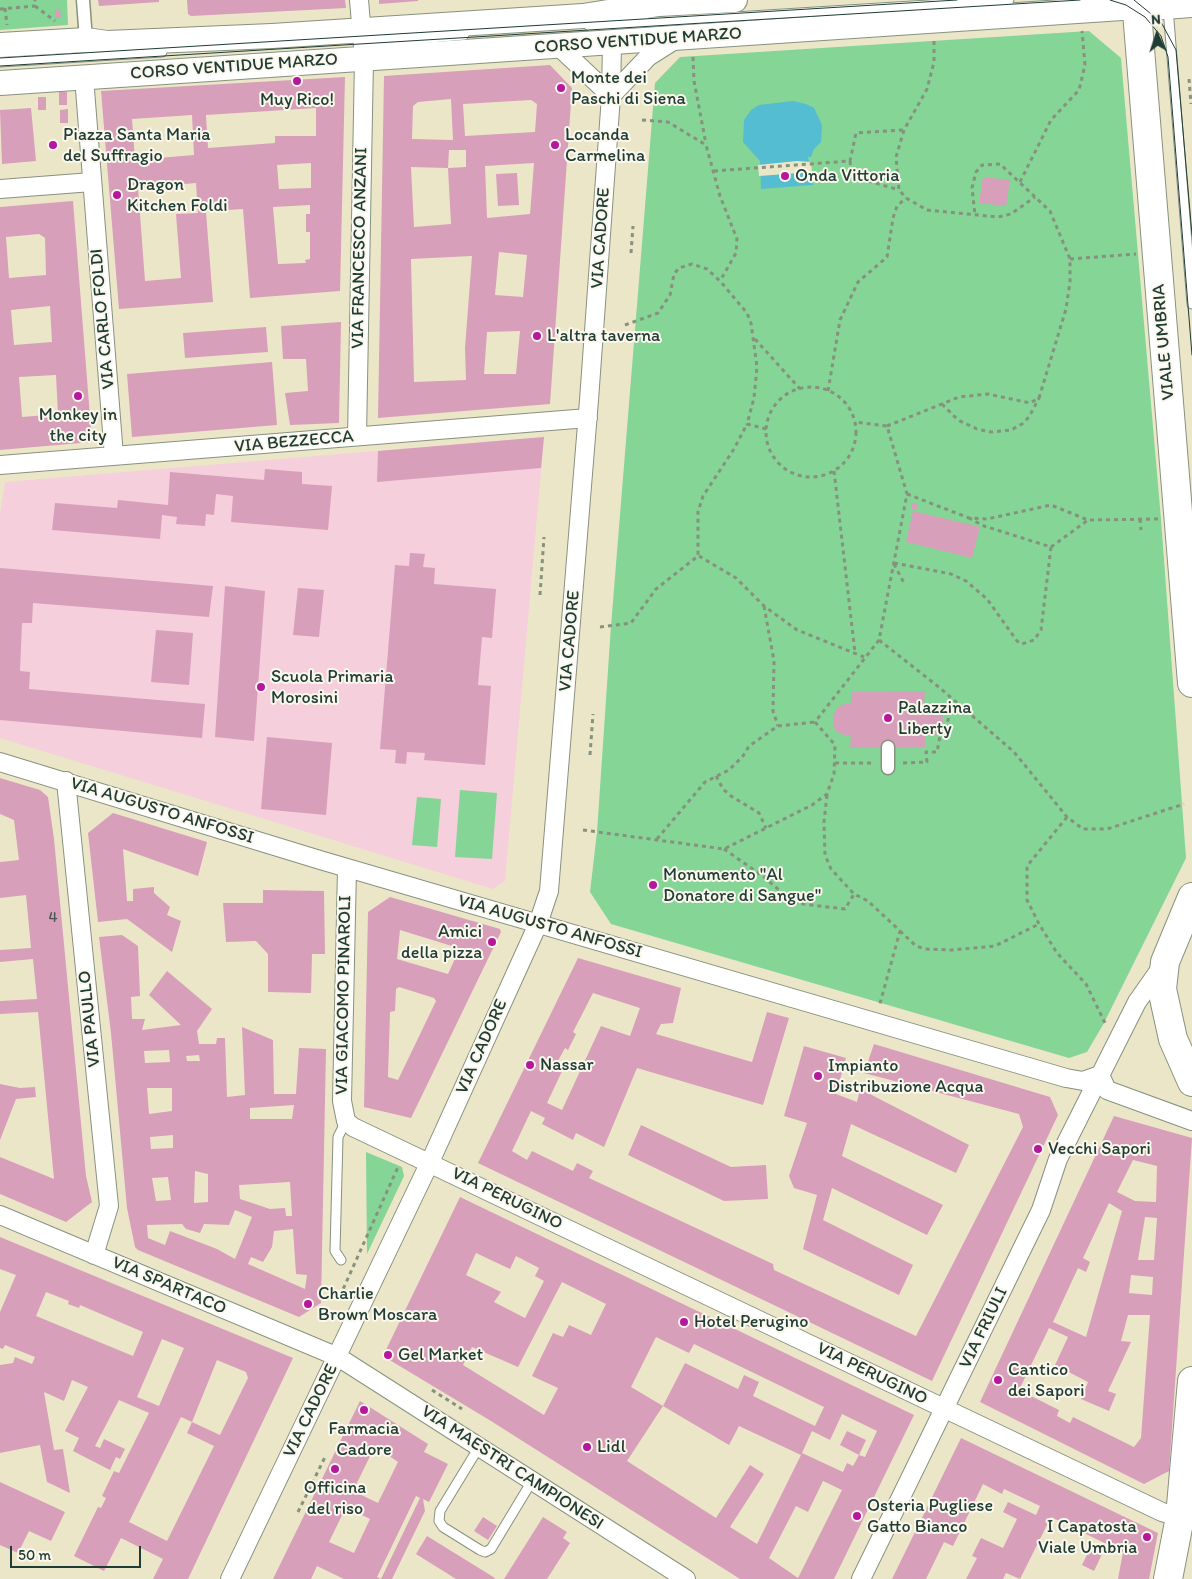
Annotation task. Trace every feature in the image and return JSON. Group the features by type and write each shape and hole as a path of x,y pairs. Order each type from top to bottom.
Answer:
{"main road":[{"name":"CORSO VENTIDUE MARZO","path":"83,58 107,43 359,43 558,46 613,20 659,4 735,0"},
{"name":"CORSO VENTIDUE MARZO","path":"83,58 359,43 613,20 686,44 1176,2"},
{"name":"VIALE UMBRIA","path":"1136,4 1192,683"},
{"path":"4,39 83,58"},
{"path":"0,83 83,58"},
{"path":"1190,905 1165,962 1162,989 1165,1011 1173,1039 1192,1082"},
{"path":"1165,1011 1170,1025 1179,1038 1192,1049"},
{"path":"1168,1579 1180,1517 1192,1381"}],"street":[{"path":"0,189 92,182 83,58 83,0"},
{"name":"VIA FRANCESCO ANZANI","path":"357,436 359,0"},
{"name":"VIA CADORE","path":"230,1579 430,1162 538,924 549,891 588,418 611,96 613,20"},
{"path":"558,46 611,96 648,57 686,44"},
{"name":"VIA CARLO FOLDI","path":"92,182 114,456"},
{"name":"VIA BEZZECCA","path":"0,465 588,418"},
{"path":"888,748 888,765"},
{"name":"VIA AUGUSTO ANFOSSI","path":"0,762 347,868 1066,1078 1083,1081 1100,1075"},
{"name":"VIA PAULLO","path":"66,781 110,1206 94,1254"},
{"name":"VIA GIACOMO PINAROLI","path":"346,1121 342,1101 347,868"},
{"name":"VIA FRIULI","path":"861,1579 1042,1210 1058,1159 1144,989 1165,962"},
{"path":"1100,1075 1107,1090 1192,1122"},
{"path":"346,1121 353,1127 430,1162"},
{"name":"VIA PERUGINO","path":"430,1162 1162,1512 1180,1517"},
{"name":"VIA SPARTACO","path":"0,1215 338,1357"},
{"name":"VIA MAESTRI CAMPIONESI","path":"338,1357 686,1579"}],"lane":[{"name":"CORSO VENTIDUE MARZO","path":"575,27 613,20 1009,0"},
{"name":"VIALE UMBRIA","path":"1176,2 1192,304"},
{"name":"CORSO VENTIDUE MARZO","path":"359,43 472,35"},
{"name":"CORSO VENTIDUE MARZO","path":"83,58 169,52"},
{"path":"0,62 83,58"},
{"path":"341,1260 335,1251 338,1137 346,1121"},
{"path":"479,1447 440,1511 439,1521 443,1527 480,1550 485,1552 491,1549 532,1481"}],"path":[{"path":"35,0 36,6 56,23"},
{"path":"0,8 36,6"},
{"path":"4,39 5,8"},
{"path":"1020,182 1051,120 1079,90 1085,65 1082,28"},
{"path":"899,190 896,157 904,130 927,89 934,62 935,36"},
{"path":"686,44 706,145 720,196 737,239 736,253 720,281"},
{"path":"642,120 668,122 706,145"},
{"path":"904,130 856,133 850,161 852,176 899,190 906,198 926,210 998,217 1011,214 1035,197"},
{"path":"714,172 850,161"},
{"path":"942,404 958,420 977,429 991,432 1011,430 1022,424 1029,417 1039,398 1066,309 1070,282 1070,259 1055,219 1000,164 982,165 974,180 975,215"},
{"path":"828,391 840,320 858,282 887,257 893,218 897,206 906,198"},
{"name":"VIA CADORE","path":"631,254 633,226"},
{"path":"1070,259 1139,254"},
{"path":"625,324 658,313 670,296 674,274 679,268 692,264 702,266 720,281 747,312 754,338 757,367 755,385 747,424 734,449 703,496 698,512 698,556"},
{"path":"754,338 800,389"},
{"path":"814,388 828,391 840,398 850,409 855,422 856,437 852,450 845,462 834,472 806,477 793,474 781,466 773,455 768,443 766,429 770,416 777,404 787,395 800,389 814,388"},
{"path":"855,422 887,426 959,397 988,394 1030,403 1039,398"},
{"path":"747,424 766,429"},
{"path":"657,839 705,782 729,770 743,756 749,746 778,726 815,722 879,640 907,494 887,426"},
{"path":"834,472 855,653"},
{"path":"907,494 984,526 1051,547"},
{"path":"968,518 986,519 1051,505 1088,520 1161,519"},
{"path":"1140,519 1141,530"},
{"path":"894,563 951,574 966,581 987,599 1017,641 1022,644 1029,643 1034,640 1041,630 1051,547 1088,520"},
{"path":"540,594 544,537"},
{"path":"698,556 736,578 764,606 797,630 864,657"},
{"path":"600,627 632,624 656,589 698,556"},
{"path":"894,563 905,585"},
{"path":"764,606 774,661 774,711 778,726"},
{"path":"879,640 940,688 1014,752 1067,817 1083,829 1094,831 1108,829 1184,804"},
{"path":"835,764 888,765 927,762 926,752 937,752 940,736 946,734 949,712"},
{"path":"590,755 593,714"},
{"path":"815,722 835,745 834,774 827,794 823,830 825,855 831,869 854,894 868,901 916,946 925,949 952,950 995,946 1039,924"},
{"path":"716,776 723,789 730,796 760,813 766,828"},
{"path":"724,849 812,805 827,794"},
{"path":"1067,817 1027,866 1027,900 1057,953 1086,984 1106,1025"},
{"path":"584,830 724,849 764,877 794,903 845,909 854,894"},
{"path":"879,1007 900,931"},
{"path":"340,1296 400,1163"},
{"path":"432,1390 462,1409"},
{"path":"298,1512 325,1457"}],"shaded area":[{"name":"Scuola Primaria Morosini","path":"544,437 505,881 493,889 0,738 0,514 5,482"}],"green space":[{"path":"0,0 67,0 68,25 0,30"},
{"path":"1089,31 1121,58 1161,519 1186,858 1104,1023 1087,1052 1069,1058 611,924 590,892 597,832 611,626 655,83 680,57"},
{"path":"460,790 497,793 492,859 455,857"},
{"path":"417,797 441,799 437,847 412,845"},
{"path":"366,1152 402,1167 404,1176 367,1254"}],"water":[{"path":"793,101 814,108 822,125 821,142 814,149 811,157 808,157 813,185 761,189 760,161 743,142 744,120 751,110 759,105"}],"pier":[{"path":"797,161 811,162 812,172 759,176 758,165"}],"building":[{"path":"98,0 159,0 159,2 99,6"},
{"path":"187,0 345,0 346,8 191,16 188,14"},
{"path":"379,0 418,0 418,1 379,4"},
{"path":"55,9 60,9 61,18 55,18"},
{"path":"550,65 572,88 550,404 378,418 384,76","holes":["451,99 453,140 412,139 413,106 418,102","531,100 537,104 535,132 465,136 463,104","449,150 466,150 466,167 448,168","534,163 530,214 487,218 485,166","411,167 448,168 451,224 414,227","499,252 527,255 523,297 495,295","472,256 465,348 466,380 414,382 411,259","520,331 516,374 484,374 487,332"]},
{"path":"345,77 340,291 250,298 243,209 213,211 206,212 213,302 119,309 101,91","holes":["316,108 316,136 275,136 275,143 208,148 206,115","192,115 194,155 135,160 132,119","311,163 311,188 279,189 277,165","196,183 198,213 176,214 181,278 145,281 138,188","310,205 310,214 306,214 306,232 310,232 310,259 305,260 306,263 278,264 273,207"]},
{"path":"59,92 67,92 67,105 59,105"},
{"path":"38,97 46,97 46,110 38,110"},
{"path":"31,108 36,161 2,164 0,110"},
{"path":"68,109 68,123 60,123 60,110"},
{"path":"517,173 519,205 498,206 496,174"},
{"path":"983,177 1010,180 1006,206 979,203"},
{"path":"73,201 92,442 0,450 0,207","holes":["39,234 45,238 46,275 9,278 6,237","50,306 52,342 14,345 11,310","56,375 58,414 22,417 19,377"]},
{"path":"341,322 339,423 290,425 285,393 308,391 306,359 283,359 281,326"},
{"path":"266,327 268,352 185,358 183,333"},
{"path":"272,362 277,425 132,437 127,374"},
{"path":"544,437 541,468 377,482 378,451"},
{"path":"265,469 302,472 302,484 332,486 328,530 231,522 233,496 216,494 214,515 206,514 205,526 176,524 177,517 162,515 160,539 52,530 55,503 117,508 118,500 168,505 170,472 264,480"},
{"path":"912,503 918,504 917,510 911,509"},
{"path":"913,511 980,527 972,558 906,542"},
{"path":"410,553 425,554 423,567 435,568 434,584 496,589 492,638 482,637 478,685 491,686 485,765 424,760 425,753 407,752 406,764 395,763 396,750 380,749 395,565 409,566"},
{"path":"0,568 213,586 209,617 33,603 32,623 22,623 20,671 30,672 29,689 205,704 202,738 0,720"},
{"path":"225,586 265,591 254,741 215,737"},
{"path":"298,588 324,590 319,637 293,635"},
{"path":"156,630 193,633 189,685 151,682"},
{"name":"Palazzina Liberty","path":"925,691 924,703 936,705 942,712 943,721 941,729 935,735 925,736 925,747 850,748 851,736 840,734 833,727 833,716 837,709 841,705 851,703 851,692"},
{"path":"267,737 332,743 326,815 261,809"},
{"path":"0,778 40,790 48,797 54,839 86,1176 92,1202 66,1222 0,1194 0,1157 54,1179 38,1012 0,1014 0,1001 37,999 33,959 0,962 0,950 31,948 26,895 0,898 0,862 19,860 14,820 0,814"},
{"path":"113,813 207,842 198,876 123,849 127,901 133,901 133,889 154,887 154,893 170,907 167,915 181,921 172,952 127,919 98,922 88,833"},
{"path":"263,890 324,891 325,954 312,954 311,993 268,992 268,954 256,941 226,942 223,903 263,903"},
{"path":"390,897 500,929 501,932 411,1118 364,1107 368,912","holes":["400,930 455,947 459,950 448,974 397,959","399,987 434,998 436,1001 398,1080 388,1077 390,1012 395,1011 396,989"]},
{"path":"122,935 138,946 140,996 131,997 132,1019 145,1019 142,1030 181,1025 149,995 167,971 212,1009 197,1031 199,1044 216,1044 217,1038 225,1038 227,1097 245,1095 242,1027 273,1040 274,1094 296,1094 299,1048 326,1049 321,1303 299,1317 138,1250 135,1247 127,1208 111,1033 99,937","holes":["169,1050 170,1062 145,1063 144,1051","199,1055 200,1061 187,1061 186,1056","147,1088 172,1088 172,1111 149,1114","294,1105 292,1119 250,1119 250,1108","173,1135 173,1148 151,1149 150,1137","195,1171 208,1174 208,1202 194,1203","168,1177 171,1200 156,1201 152,1178","290,1182 292,1216 286,1216 285,1208 270,1209 240,1199 239,1185","235,1210 252,1217 235,1259 217,1249 170,1231 165,1245 148,1238 147,1225 182,1224 186,1229 200,1233 204,1224 229,1225","293,1229 296,1274 307,1275 305,1289 248,1264 251,1257 263,1262 272,1247 274,1231"]},
{"path":"578,958 681,988 673,1023 661,1024 656,1034 752,1062 767,1012 789,1018 763,1105 637,1068 604,1147 576,1133 573,1140 542,1124 545,1118 531,1111 512,1151 527,1160 532,1151 573,1171 577,1163 593,1171 589,1178 773,1264 774,1270 916,1336 1023,1127 1019,1114 864,1073 874,1044 1050,1097 1058,1115 932,1381 478,1163","holes":["593,993 640,1008 630,1036 601,1026 562,1110 547,1103 565,1065 558,1061 565,1048 568,1050 576,1034 573,1032"]},
{"path":"804,1046 846,1058 836,1094 857,1102 860,1089 969,1145 956,1173 851,1124 842,1156 943,1205 927,1235 832,1188 823,1220 913,1265 899,1295 803,1249 817,1195 794,1188 789,1176 807,1123 784,1116"},
{"path":"0,1084 20,1088 35,1087 36,1097 16,1099 0,1140"},
{"path":"1114,1116 1192,1138 1169,1471 1144,1484 980,1402","holes":["1133,1160 1157,1166 1156,1202 1135,1201 1117,1192","1109,1203 1122,1211 1086,1337 1053,1322 1078,1268 1086,1272 1090,1262 1083,1258","1145,1217 1157,1218 1154,1260 1138,1260","1131,1275 1153,1277 1152,1295 1129,1293","1128,1315 1150,1315 1141,1438 1134,1447 1073,1417 1070,1423 1057,1416 1059,1410 1019,1390 1049,1328 1068,1337 1055,1365 1088,1382 1081,1399 1109,1411 1116,1394 1108,1391 1131,1342 1121,1341"]},
{"path":"641,1125 731,1167 766,1165 768,1199 724,1201 628,1155"},
{"path":"460,1197 914,1415 834,1579 740,1579 491,1421 383,1356","holes":["476,1253 510,1269 516,1256 539,1268 535,1276 544,1281 525,1318 494,1302 501,1292 466,1275","562,1282 606,1304 591,1335 569,1325 563,1337 553,1333 532,1376 558,1388 544,1415 463,1365 472,1347 518,1367","656,1337 689,1353 694,1344 824,1407 815,1426 753,1396 759,1382 744,1375 738,1389 685,1363 663,1406 631,1387","663,1406 729,1445 739,1426 801,1455 757,1544 730,1527 764,1474 750,1465 716,1518 627,1461","842,1414 877,1431 865,1457 859,1455 853,1466 847,1463 843,1472 802,1453 812,1431 830,1440","823,1481 842,1490 798,1578 769,1558 796,1506 808,1512"]},
{"path":"0,1237 293,1358 188,1579 153,1579 163,1559 121,1538 104,1571 74,1556 98,1507 101,1508 106,1498 102,1496 114,1471 119,1473 149,1413 119,1400 95,1446 100,1448 104,1439 125,1449 120,1459 116,1457 110,1470 73,1451 79,1438 65,1431 88,1387 72,1380 64,1401 44,1392 54,1450 63,1449 70,1493 47,1482 40,1445 0,1453 0,1365 13,1363 15,1357 32,1364 35,1357 5,1345 3,1349 0,1348 0,1312 16,1275 0,1269","holes":["46,1292 69,1301 68,1304 79,1308 80,1305 143,1332 133,1356 36,1316","162,1339 184,1348 159,1406 137,1397","217,1360 246,1372 248,1378 220,1435 192,1422","181,1417 192,1422 187,1433 214,1446 167,1541 129,1522"]},
{"path":"360,1401 428,1444 424,1452 448,1464 429,1502 423,1499 425,1511 392,1579 381,1579 344,1579 317,1566 311,1579 273,1579","holes":["375,1446 398,1462 378,1503 353,1491","416,1496 420,1498 381,1579 377,1577","346,1507 370,1519 354,1553 329,1542"]},
{"path":"847,1431 866,1440 859,1455 840,1445"},
{"path":"961,1438 1158,1533 1149,1579 1118,1579 1123,1552 1051,1517 1020,1579 1006,1573 1003,1579 966,1579 977,1558 972,1556 981,1538 1003,1548 1017,1519 1003,1512 1008,1502 1036,1515 1040,1506 1004,1489 1002,1494 983,1484 953,1546 944,1542 926,1579 892,1579"},
{"path":"0,1482 65,1512 51,1541 29,1531 18,1553 0,1545"},
{"path":"483,1517 497,1526 488,1540 474,1531"},
{"path":"543,1517 567,1532 563,1538 570,1543 547,1579 504,1579"},
{"path":"427,1536 495,1578 456,1579 416,1554"},
{"path":"1092,1544 1104,1550 1094,1571 1082,1565"}],"tram line":[{"path":"0,58 957,0"},
{"path":"0,66 1080,0"},
{"path":"1110,0 1126,5 1145,17 1161,36 1168,57 1192,355"},
{"path":"1134,0 1161,22 1176,50 1192,235"}],"place":[{"name":"Muy Rico!","path":"297,81"},
{"name":"Monte dei Paschi di Siena","path":"561,88"},
{"name":"Piazza Santa Maria del Suffragio","path":"53,145"},
{"name":"Locanda Carmelina","path":"555,145"},
{"name":"Onda Vittoria","path":"785,176"},
{"name":"Dragon Kitchen Foldi","path":"117,195"},
{"name":"L'altra taverna","path":"537,336"},
{"name":"Monkey in the city","path":"78,396"},
{"name":"Scuola Primaria Morosini","path":"261,687"},
{"name":"Palazzina Liberty","path":"888,718"},
{"name":"Monumento \"Al Donatore di Sangue\"","path":"653,885"},
{"name":"Amici della pizza","path":"492,942"},
{"name":"Nassar","path":"530,1065"},
{"name":"Impianto Distribuzione Acqua","path":"818,1076"},
{"name":"Vecchi Sapori","path":"1038,1149"},
{"name":"Charlie Brown Moscara","path":"308,1304"},
{"name":"Hotel Perugino","path":"684,1322"},
{"name":"Gel Market","path":"388,1355"},
{"name":"Cantico dei Sapori","path":"998,1380"},
{"name":"Farmacia Cadore","path":"364,1410"},
{"name":"Lidl","path":"587,1447"},
{"name":"Officina del riso","path":"335,1469"},
{"name":"Osteria Pugliese Gatto Bianco","path":"857,1516"},
{"name":"I Capatosta Viale Umbria","path":"1147,1537"}]}
